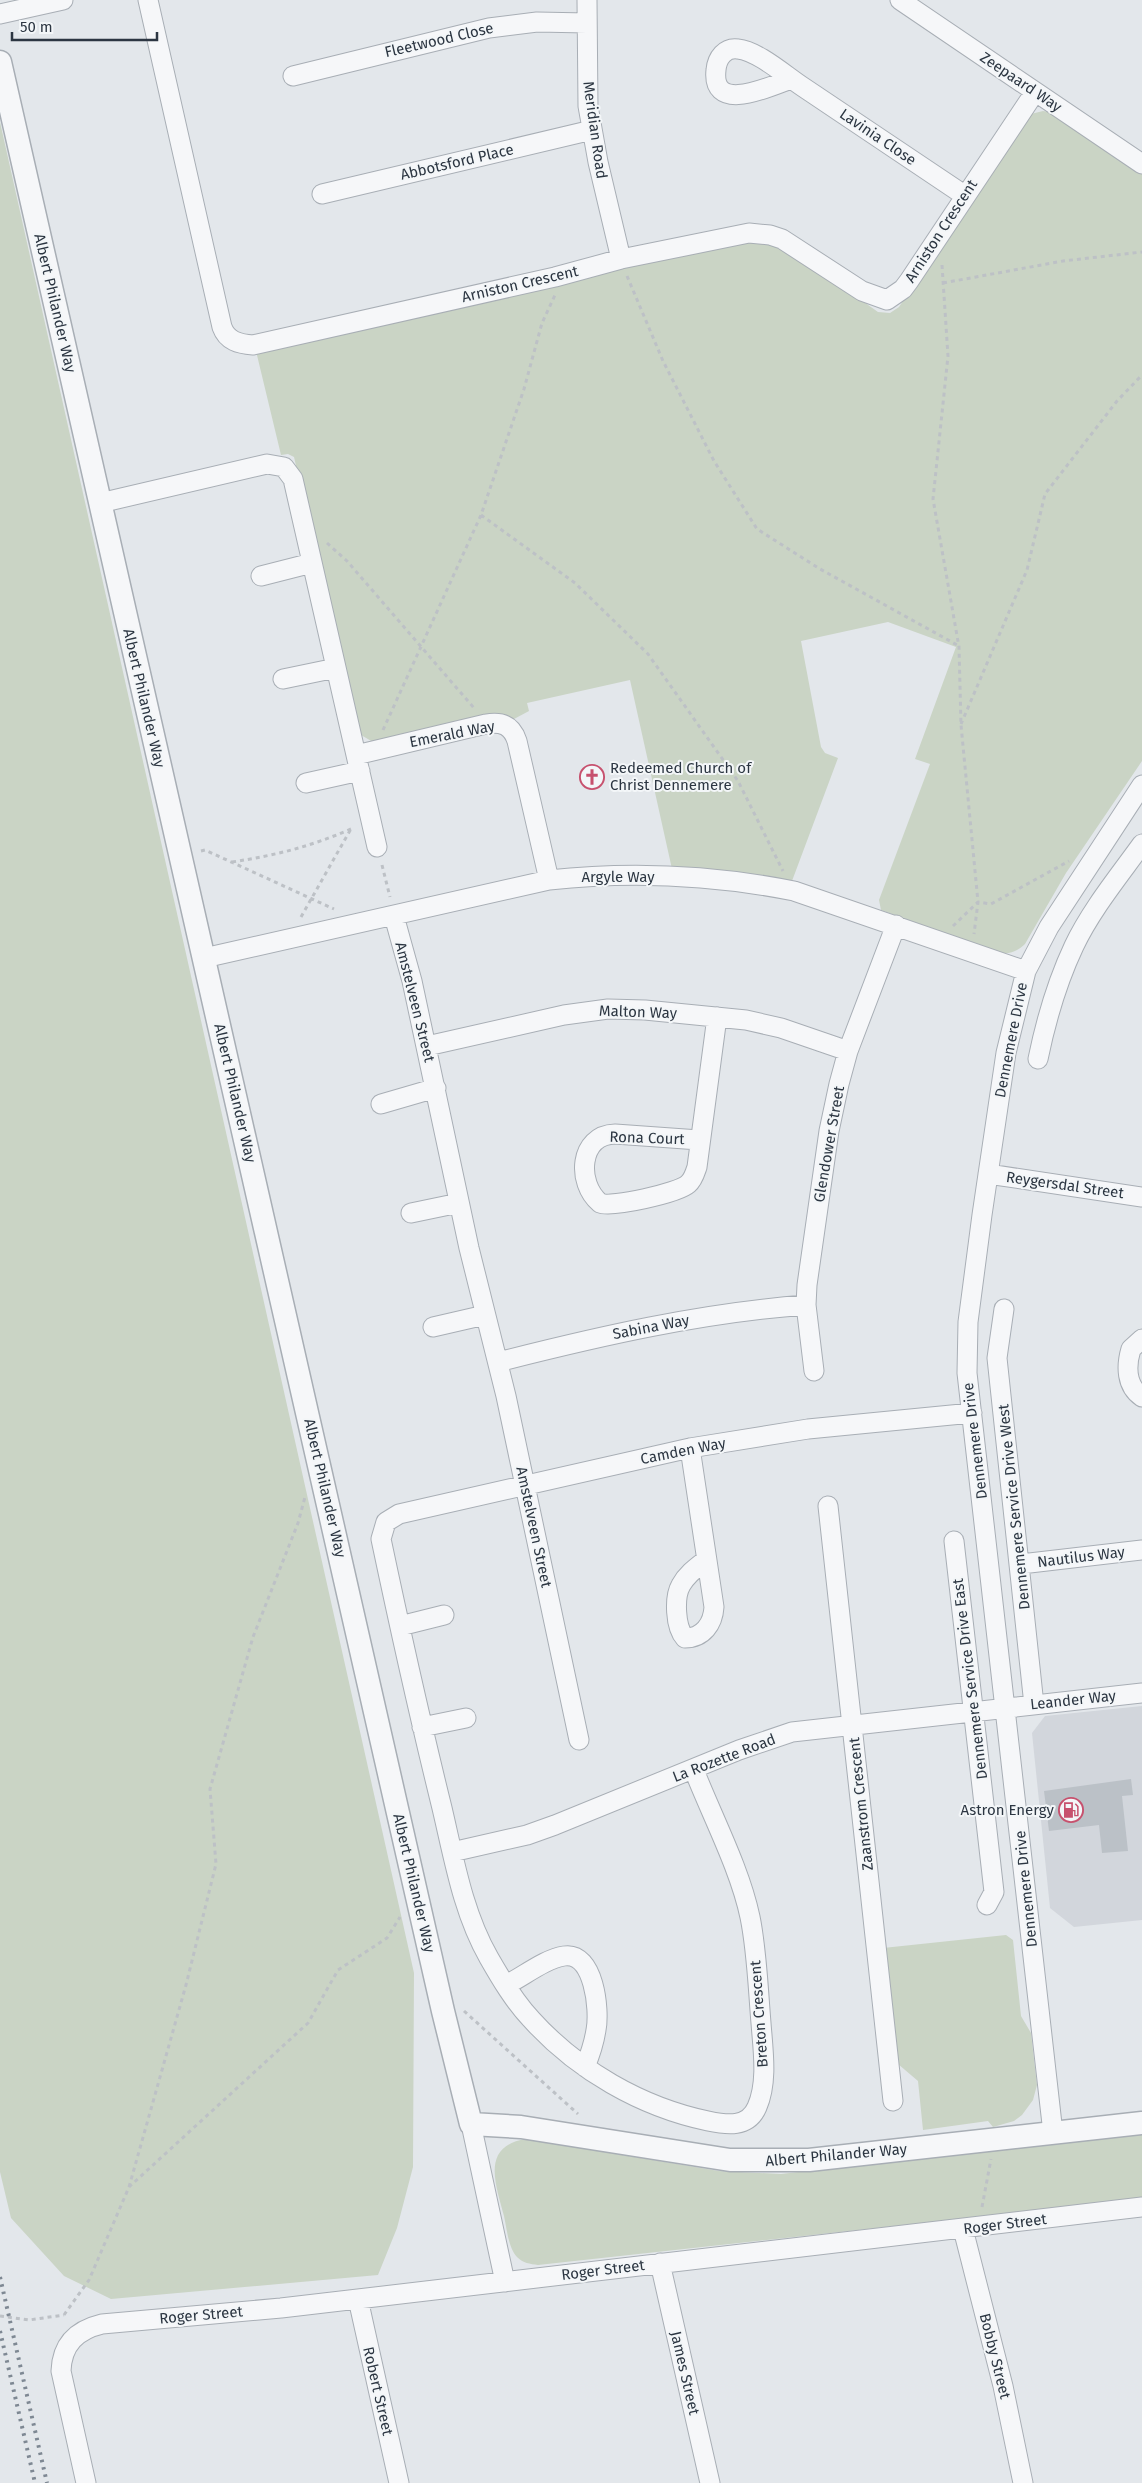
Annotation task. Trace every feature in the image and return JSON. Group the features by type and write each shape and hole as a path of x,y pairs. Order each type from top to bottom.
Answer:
{"street":[{"path":"0,14 63,0"},
{"name":"Arniston Crescent","path":"148,0 222,327 232,340 242,344 252,345 554,277 621,259 738,234 770,235 794,244 866,293 887,300 902,290 964,195 1035,92"},
{"name":"Meridian Road","path":"587,0 587,88 592,130 621,259"},
{"name":"Zeepaard Way","path":"900,0 1142,164"},
{"name":"Fleetwood Close","path":"293,76 488,28 537,22 587,23"},
{"name":"Albert Philander Way","path":"0,62 506,2282"},
{"name":"Lavinia Close","path":"791,79 964,195"},
{"name":"Abbotsford Place","path":"322,194 592,130"},
{"path":"100,503 267,464 278,465 289,472 293,479 305,530 377,847"},
{"path":"261,576 312,564"},
{"path":"283,679 336,668"},
{"name":"Emerald Way","path":"306,783 358,763 383,748 486,724 506,725 515,734 549,880"},
{"name":"Dennemere Drive","path":"1053,2133 966,1373 968,1322 1006,1053 1026,971 1049,927 1093,856 1136,806 1142,785"},
{"path":"1038,1059 1051,1007 1074,945 1142,844"},
{"name":"Argyle Way","path":"204,958 348,927 549,880 592,875 637,875 761,885 794,891 1026,971"},
{"name":"Amstelveen Street","path":"394,916 427,1046 459,1203 498,1362 579,1740"},
{"name":"Glendower Street","path":"814,1371 806,1305 809,1261 829,1131 848,1051 896,925"},
{"name":"Malton Way","path":"427,1046 587,1010 645,1010 764,1023 848,1051"},
{"name":"Rona Court","path":"700,1140 615,1134 602,1136 592,1143 585,1156 586,1179 590,1190 595,1199 605,1205 678,1190 687,1185 694,1175 700,1140 717,1017"},
{"path":"381,1104 436,1088"},
{"name":"Reygersdal Street","path":"988,1174 1142,1197"},
{"path":"411,1213 459,1203"},
{"name":"Sabina Way","path":"498,1362 665,1323 764,1308 806,1305"},
{"name":"Dennemere Service Drive West","path":"1004,1309 997,1358 1021,1564 1034,1705"},
{"path":"433,1327 485,1315"},
{"path":"1142,1339 1131,1349 1128,1370 1133,1389 1142,1397"},
{"name":"Camden Way","path":"398,1514 690,1448 808,1430 972,1413"},
{"path":"690,1448 706,1560"},
{"name":"Zaanstrom Crescent","path":"828,1506 893,2101"},
{"name":"Breton Crescent","path":"398,1514 386,1522 381,1539 452,1852 471,1918 488,1956 530,2018 585,2067 626,2092 682,2115 723,2124 734,2124 748,2120 757,2107 764,2065 750,1917 744,1893 694,1770"},
{"name":"Dennemere Service Drive East","path":"954,1541 975,1711 994,1892 987,1905"},
{"name":"Nautilus Way","path":"1021,1564 1142,1550"},
{"path":"400,1626 444,1615"},
{"name":"Leander Way","path":"1005,1708 1142,1693"},
{"name":"La Rozette Road","path":"452,1852 528,1835 740,1750 792,1732 1005,1708"},
{"path":"422,1726 466,1718"},
{"path":"506,1985 559,1958 573,1956 583,1962 590,1972 597,2025 585,2067"},
{"name":"Albert Philander Way","path":"471,2124 520,2127 730,2160 759,2162 809,2160 1142,2123"},
{"name":"Roger Street","path":"87,2328 102,2324 358,2299 1142,2207"},
{"name":"Bobby Street","path":"972,2228 1023,2483"},
{"name":"James Street","path":"660,2263 710,2483"},
{"name":"Robert Street","path":"358,2299 399,2483"},
{"path":"86,2483 62,2376 62,2358 70,2343 87,2328"}],"path":[{"path":"935,241 942,255 948,356 932,500 959,647 961,725 978,902 971,952"},
{"path":"943,283 1063,261 1142,252"},
{"path":"621,259 663,361 714,461 757,529 820,570 959,647"},
{"path":"383,748 381,734 481,515 524,389 542,323 556,294 554,277"},
{"path":"961,725 1026,570 1045,494 1116,401 1142,375"},
{"path":"481,515 575,583 648,654 738,781 794,891"},
{"path":"305,530 314,531 347,561 422,646 486,724"},
{"path":"299,938 296,926 356,819 370,815"},
{"path":"231,862 281,854 314,844 352,828"},
{"path":"377,847 394,916"},
{"path":"180,856 205,850 337,911 348,927"},
{"path":"978,902 991,904 1076,857 1093,856"},
{"path":"937,940 978,902"},
{"path":"64,2315 89,2280 129,2187 186,1985 216,1864 210,1789 252,1637 298,1523 306,1491 325,1489"},
{"path":"129,2187 308,2023 338,1970 388,1938 403,1912 420,1908"},
{"path":"464,2011 578,2114"},
{"path":"972,2228 982,2207 992,2156"},
{"path":"0,2316 29,2320 64,2315 87,2328"}],"shaded area":[{"path":"1142,1706 1142,1920 1074,1927 1050,1908 1032,1733 1045,1716"}],"green space":[{"path":"1043,111 1049,112 1142,173 1142,761 1066,873 1025,944 1012,952 997,952 881,910 879,900 930,764 915,759 956,647 888,622 801,641 821,747 825,753 838,758 792,881 774,877 672,869 630,680 527,703 529,711 514,719 498,715 373,742 361,735 357,729 294,457 288,454 281,455 256,351 743,240 761,241 797,255 831,277 878,312 890,313 899,307 1022,123 1031,114"},
{"path":"0,122 414,1973 413,2167 397,2228 378,2275 111,2299 64,2276 11,2218 0,2172"},
{"path":"1006,1935 1013,1940 1021,2016 1031,2033 1037,2085 1033,2100 1022,2115 1014,2121 993,2127 988,2121 923,2130 918,2081 898,2064 883,1948"},
{"path":"1142,2132 1142,2199 538,2265 522,2261 514,2253 508,2238 495,2180 497,2158 502,2150 512,2143 526,2139 719,2171 781,2174"}],"building":[{"path":"1131,1779 1133,1795 1122,1796 1128,1851 1102,1853 1099,1825 1049,1831 1044,1791"}],"railway":[{"path":"0,2277 47,2483"},
{"path":"0,2331 35,2483"}],"place":[{"name":"Redeemed Church of Christ Dennemere","path":"592,777"},
{"name":"Astron Energy","path":"1071,1810"}]}
